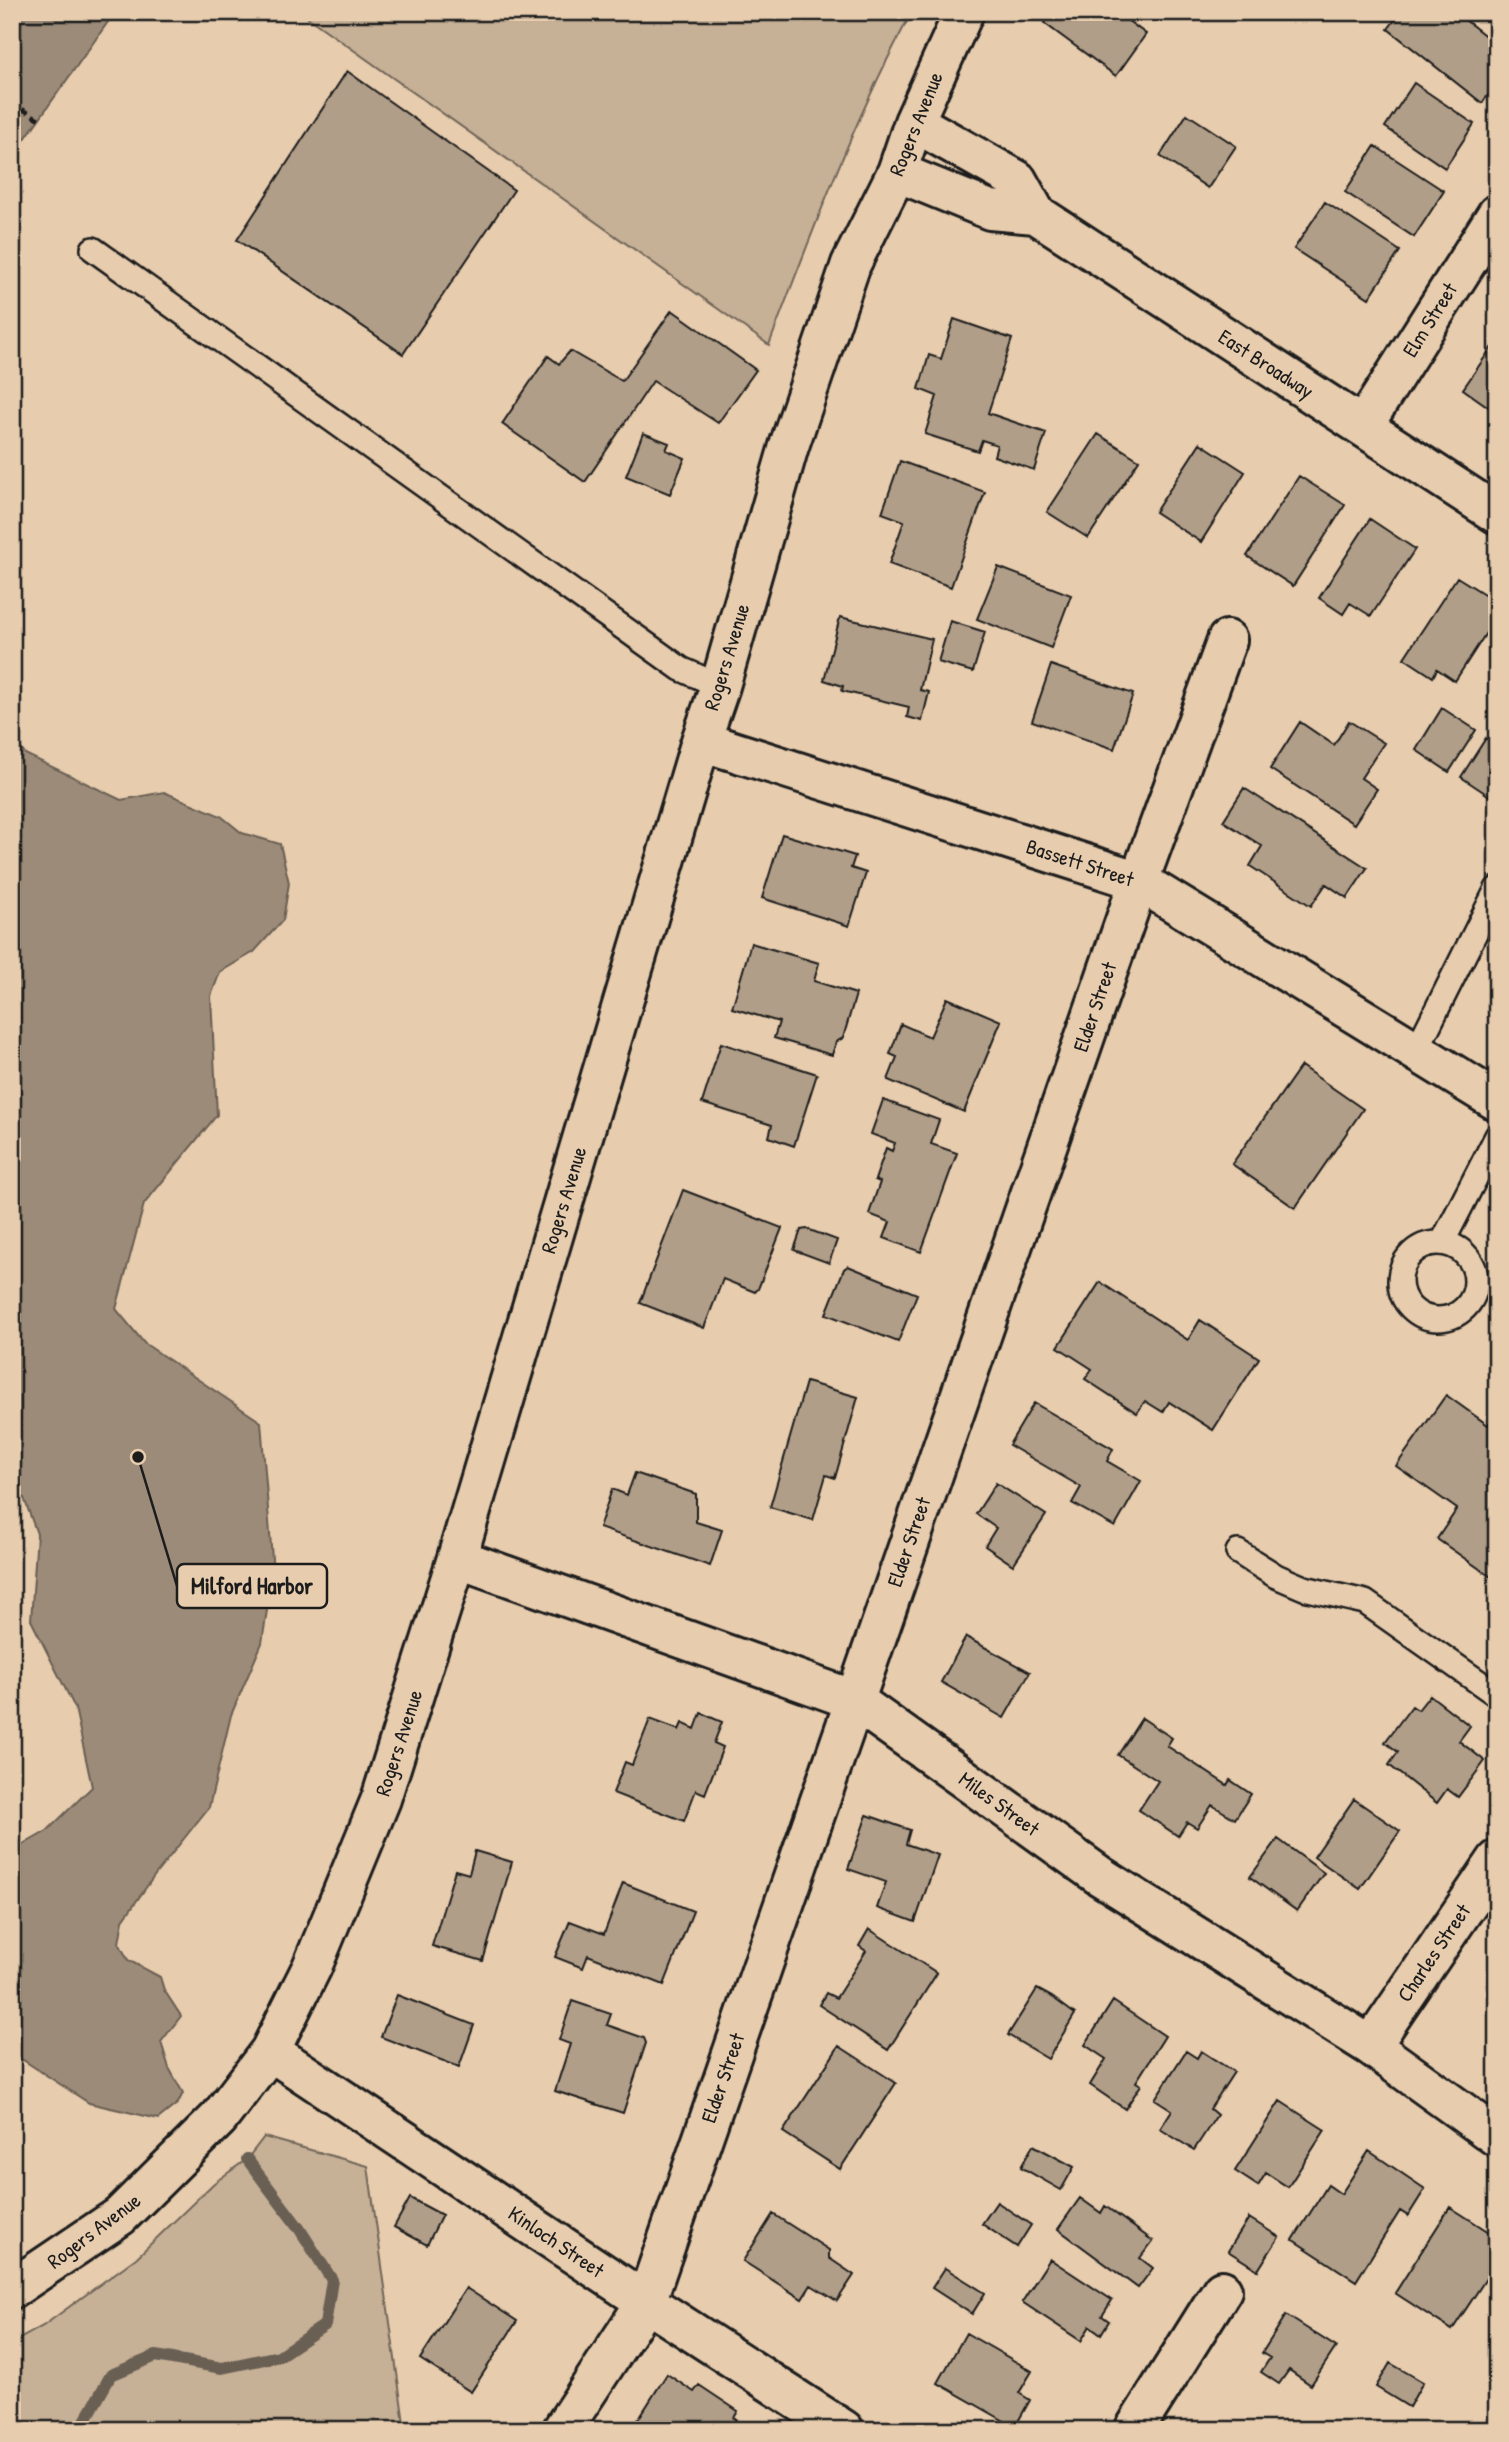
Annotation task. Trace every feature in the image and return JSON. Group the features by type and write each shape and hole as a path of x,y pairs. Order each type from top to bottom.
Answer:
{"street":[{"name":"Rogers Avenue","path":"12,2289 120,2216 219,2118 271,2051 312,1967 382,1799 457,1558 701,741 720,686 789,446 851,264 897,172 914,122 964,12"},
{"name":"East Broadway","path":"914,122 1017,180 1035,214"},
{"name":"East Broadway","path":"897,172 990,211 1035,214 1497,514"},
{"name":"Elm Street","path":"1363,426 1497,214"},
{"name":"Elder Street","path":"562,2430 646,2302 1139,881 1227,640"},
{"name":"Bassett Street","path":"701,741 1139,881 1497,1101"},
{"name":"Miles Street","path":"457,1558 855,1700 1100,1876 1371,2046 1497,2137"},
{"name":"Charles Street","path":"1371,2046 1497,1860"},
{"name":"Kinloch Street","path":"271,2051 646,2302 844,2430"},
{"path":"1134,2430 1222,2290"}],"lane":[{"path":"93,249 681,669 720,686"},
{"path":"1416,1051 1497,889"},
{"path":"1442,1242 1497,1136"},
{"path":"1238,1552 1276,1576 1304,1588 1366,1602 1497,1695"}],"path":[{"path":"12,103 39,119"},
{"path":"12,118 19,114"}],"shaded area":[{"path":"12,12 115,12 12,157"},
{"path":"300,12 912,12 853,134 769,345"},
{"path":"12,737 25,754 121,800 164,792 221,816 242,833 280,844 289,883 283,920 254,952 220,972 211,996 217,1115 144,1204 116,1309 144,1343 261,1422 273,1571 262,1643 231,1715 209,1807 123,1920 119,1943 128,1960 160,1977 164,1990 181,2016 161,2042 169,2068 183,2093 178,2103 158,2119 89,2103 23,2060 12,2059 12,1851 47,1831 92,1787 75,1708 31,1620 37,1534 24,1498 12,1493"},
{"path":"264,2137 368,2166 405,2430 12,2430 12,2343 43,2326 136,2258 214,2183 247,2159"}],"building":[{"path":"1051,12 1116,12 1146,34 1116,76 1044,23"},
{"path":"1401,12 1455,12 1497,45 1497,84 1482,103 1388,29"},
{"path":"347,71 514,190 403,354 237,240"},
{"path":"1414,83 1474,124 1445,168 1385,127"},
{"path":"1187,114 1236,146 1208,188 1160,156"},
{"path":"1375,146 1444,191 1414,237 1345,192"},
{"path":"1325,202 1400,251 1369,298 1294,249"},
{"path":"672,310 756,370 718,423 653,381 585,482 502,424 548,356 559,364 570,351 622,381"},
{"path":"954,319 1012,339 988,413 1046,433 1034,470 994,456 997,445 982,440 978,451 925,434 937,396 919,389 929,355 941,359"},
{"path":"1497,342 1497,413 1463,389"},
{"path":"643,433 669,443 666,450 685,458 670,494 626,476"},
{"path":"1098,434 1139,460 1088,538 1047,512"},
{"path":"1200,443 1245,472 1201,542 1155,512"},
{"path":"900,461 985,492 951,587 889,564 904,521 882,513"},
{"path":"1299,476 1345,505 1293,586 1247,556"},
{"path":"1370,519 1415,549 1371,616 1350,603 1343,614 1319,598"},
{"path":"998,567 1071,595 1051,648 977,619"},
{"path":"1457,577 1497,602 1497,616 1455,681 1437,669 1433,677 1404,658"},
{"path":"840,617 932,639 920,690 929,692 922,721 907,717 909,707 842,691 843,686 824,680"},
{"path":"950,621 985,632 973,672 938,662"},
{"path":"1051,665 1133,694 1114,749 1032,721"},
{"path":"1442,708 1476,730 1449,772 1416,750"},
{"path":"1349,721 1384,743 1361,778 1377,789 1354,824 1270,769 1300,722 1334,745"},
{"path":"1486,738 1497,745 1497,801 1461,777"},
{"path":"1244,788 1367,868 1347,898 1326,884 1311,906 1250,866 1262,846 1223,821"},
{"path":"782,834 855,856 851,868 866,873 849,926 762,898"},
{"path":"751,943 819,963 814,981 856,994 843,1038 836,1042 832,1055 774,1038 779,1022 732,1008"},
{"path":"947,998 1001,1021 964,1112 888,1080 897,1057 890,1054 901,1024 930,1037"},
{"path":"721,1043 817,1074 794,1146 769,1137 772,1125 702,1103"},
{"path":"1301,1066 1363,1109 1295,1208 1232,1164"},
{"path":"883,1100 939,1120 931,1144 957,1153 921,1252 884,1238 890,1222 869,1214 880,1182 875,1180 886,1148 892,1151 895,1143 871,1134"},
{"path":"683,1190 782,1228 758,1289 755,1292 723,1279 704,1328 640,1303"},
{"path":"807,1229 837,1240 829,1263 794,1250 801,1230"},
{"path":"848,1266 917,1294 898,1342 826,1314 844,1269"},
{"path":"1100,1282 1188,1340 1200,1320 1259,1358 1213,1430 1169,1402 1163,1412 1145,1401 1137,1413 1085,1379 1092,1369 1058,1347"},
{"path":"806,1382 858,1397 835,1478 826,1475 813,1520 770,1507"},
{"path":"1446,1395 1488,1425 1497,1412 1497,1581 1437,1539 1457,1509 1396,1466"},
{"path":"1034,1403 1113,1449 1107,1461 1141,1481 1115,1527 1072,1503 1081,1487 1009,1445"},
{"path":"635,1473 696,1494 696,1522 722,1530 710,1566 599,1528 612,1489 627,1495"},
{"path":"996,1483 1046,1515 1013,1565 985,1546 996,1528 976,1514"},
{"path":"966,1637 1030,1672 1004,1718 941,1682"},
{"path":"1430,1695 1470,1726 1459,1741 1485,1761 1458,1797 1447,1789 1437,1803 1389,1765 1398,1752 1385,1742 1412,1706 1418,1710"},
{"path":"701,1713 722,1722 714,1743 723,1747 705,1794 696,1790 684,1821 613,1793 625,1762 632,1765 650,1719 679,1730 682,1723 695,1729"},
{"path":"1142,1718 1172,1738 1167,1746 1227,1785 1230,1780 1251,1794 1235,1819 1212,1805 1197,1828 1187,1822 1178,1836 1139,1810 1158,1781 1118,1755"},
{"path":"1354,1799 1400,1831 1360,1889 1314,1857"},
{"path":"867,1815 910,1830 906,1844 938,1855 915,1922 877,1908 886,1882 848,1869"},
{"path":"1278,1839 1324,1873 1297,1911 1250,1877"},
{"path":"475,1851 512,1862 483,1961 432,1946 455,1870 469,1874"},
{"path":"623,1883 693,1911 664,1985 588,1955 583,1968 555,1957 570,1921 604,1934"},
{"path":"869,1929 937,1973 888,2050 819,2005 826,1993 836,1998 866,1951 859,1946"},
{"path":"1037,1989 1075,2014 1048,2059 1008,2035"},
{"path":"397,1995 474,2025 459,2067 381,2037"},
{"path":"572,2001 611,2014 607,2025 644,2038 646,2043 623,2113 555,2091 570,2044 559,2040"},
{"path":"1113,2001 1165,2036 1136,2082 1141,2085 1125,2109 1090,2085 1106,2059 1085,2045"},
{"path":"839,2046 896,2083 840,2169 783,2132"},
{"path":"1186,2051 1197,2058 1201,2051 1234,2072 1210,2109 1217,2115 1194,2150 1160,2129 1172,2110 1155,2099"},
{"path":"1280,2101 1325,2130 1288,2187 1266,2173 1258,2186 1235,2171"},
{"path":"1033,2145 1074,2167 1061,2190 1021,2167"},
{"path":"1369,2151 1425,2189 1408,2216 1400,2211 1356,2281 1293,2240 1328,2185 1341,2194"},
{"path":"410,2198 442,2215 427,2245 394,2227"},
{"path":"1080,2198 1101,2213 1105,2206 1153,2241 1140,2258 1153,2268 1138,2288 1058,2229"},
{"path":"997,2202 1031,2225 1017,2247 982,2224"},
{"path":"1450,2207 1497,2237 1497,2262 1452,2330 1395,2293"},
{"path":"773,2214 829,2250 829,2258 854,2275 837,2301 811,2285 802,2299 743,2261"},
{"path":"1249,2218 1279,2237 1258,2270 1228,2251"},
{"path":"1050,2259 1112,2300 1102,2316 1109,2321 1101,2334 1090,2326 1081,2341 1022,2302"},
{"path":"945,2268 985,2293 972,2314 932,2288"},
{"path":"466,2288 517,2321 471,2392 420,2359"},
{"path":"1286,2315 1336,2347 1311,2385 1289,2370 1279,2384 1261,2372 1270,2358 1262,2353"},
{"path":"966,2333 1032,2371 1019,2393 1030,2400 1015,2427 938,2383"},
{"path":"1390,2363 1423,2382 1409,2407 1376,2387"},
{"path":"667,2374 694,2392 699,2385 738,2411 734,2418 750,2430 632,2429"}],"waterway":[{"path":"80,2430 111,2375 156,2356 222,2368 279,2356 325,2325 332,2280 299,2228 247,2159"}],"place":[{"name":"Milford Harbor","path":"138,1457"}]}
